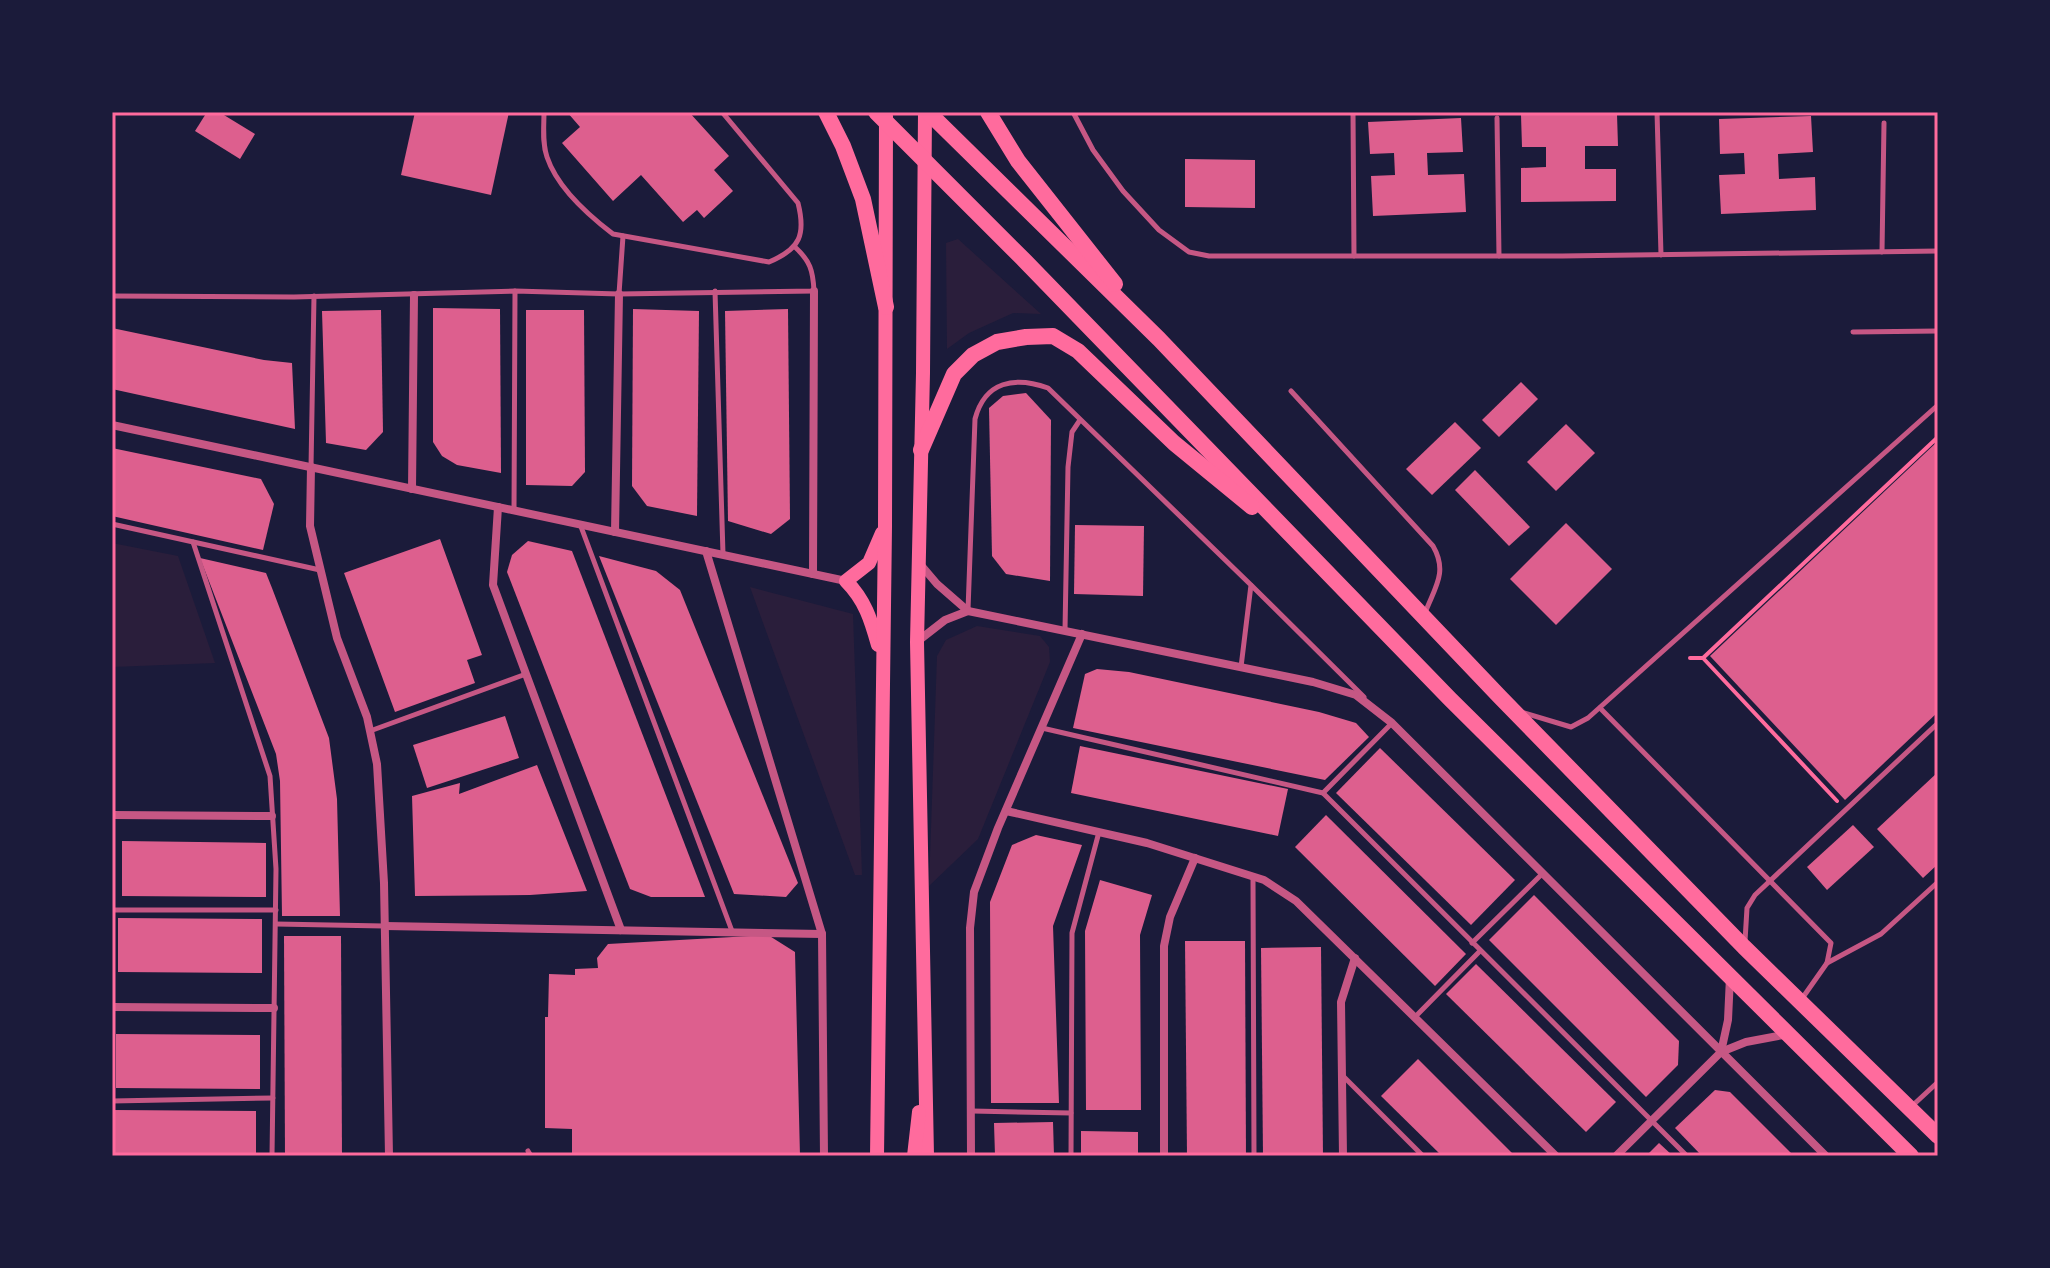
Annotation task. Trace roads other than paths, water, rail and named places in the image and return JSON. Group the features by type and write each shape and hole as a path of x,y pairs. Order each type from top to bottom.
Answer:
{"main road":[{"path":"826,112 863,199 886,307"},
{"path":"926,112 917,642 927,1156"},
{"path":"926,112 1159,339 1744,947 1938,1136"},
{"path":"988,112 1018,161 1159,339"},
{"path":"877,1156 885,527 883,115"},
{"path":"883,115 1450,699 1911,1156"},
{"path":"921,450 954,374 973,355 997,342 1053,336 1078,351 1174,443 1309,554"},
{"path":"883,661 865,604 846,581 869,563 885,527"},
{"path":"914,1156 925,1060"}],"street":[{"path":"813,574 814,291"},
{"path":"615,532 619,294"},
{"path":"412,489 414,295"},
{"path":"112,425 846,581"},
{"path":"311,467 310,526 337,638 370,731 378,777 385,926 389,1156"},
{"path":"498,507 493,585 621,930"},
{"path":"706,551 822,934 824,1156"},
{"path":"919,564 968,611 1344,690 1376,709 1826,1156"},
{"path":"917,642 945,620 968,611"},
{"path":"971,1156 970,928 974,892 1082,634"},
{"path":"1006,811 1147,843 1264,880 1296,901 1556,1156"},
{"path":"112,815 272,816"},
{"path":"1164,1156 1164,946 1170,917 1195,858"},
{"path":"385,926 822,934"},
{"path":"1343,1156 1341,1002 1355,958"},
{"path":"1721,1052 1728,1020 1730,976"},
{"path":"112,1007 274,1008"},
{"path":"1616,1156 1721,1052 1746,1042 1790,1034"}],"lane":[{"path":"544,112 546,155 556,176 596,221 613,234 769,262 783,257 795,247 801,236 802,217 798,203 722,112"},
{"path":"1073,112 1093,150 1123,191 1159,230 1189,252 1209,256 1938,251"},
{"path":"1353,112 1354,256"},
{"path":"1657,112 1661,255"},
{"path":"1497,118 1499,256"},
{"path":"1882,252 1884,123"},
{"path":"619,294 623,236"},
{"path":"112,296 814,291 813,271 808,259 795,247"},
{"path":"514,510 515,291"},
{"path":"715,291 723,555"},
{"path":"311,467 314,296"},
{"path":"1853,332 1938,331"},
{"path":"968,611 975,419 979,404 989,392 1011,382 1030,381 1048,388 1376,709"},
{"path":"1291,391 1433,546 1442,570 1423,616"},
{"path":"1512,709 1571,727 1588,718 1938,405"},
{"path":"1065,630 1068,467 1072,432 1080,420"},
{"path":"112,524 320,570"},
{"path":"580,524 732,931"},
{"path":"193,542 270,776 276,910 272,1156"},
{"path":"1241,667 1251,585"},
{"path":"370,731 526,674"},
{"path":"1600,708 1831,943 1827,963 1800,1001"},
{"path":"1323,793 1392,723"},
{"path":"1744,947 1747,908 1770,880 1938,723"},
{"path":"1042,728 1323,793 1687,1156"},
{"path":"1071,1156 1072,933 1099,832"},
{"path":"1472,943 1542,873"},
{"path":"1253,877 1254,1156"},
{"path":"1827,963 1881,934 1938,882"},
{"path":"112,910 276,910"},
{"path":"276,924 385,926"},
{"path":"1415,1017 1480,951"},
{"path":"1341,1074 1423,1156"},
{"path":"1910,1108 1938,1082"},
{"path":"112,1101 273,1098"},
{"path":"971,1111 1071,1113"}]}
